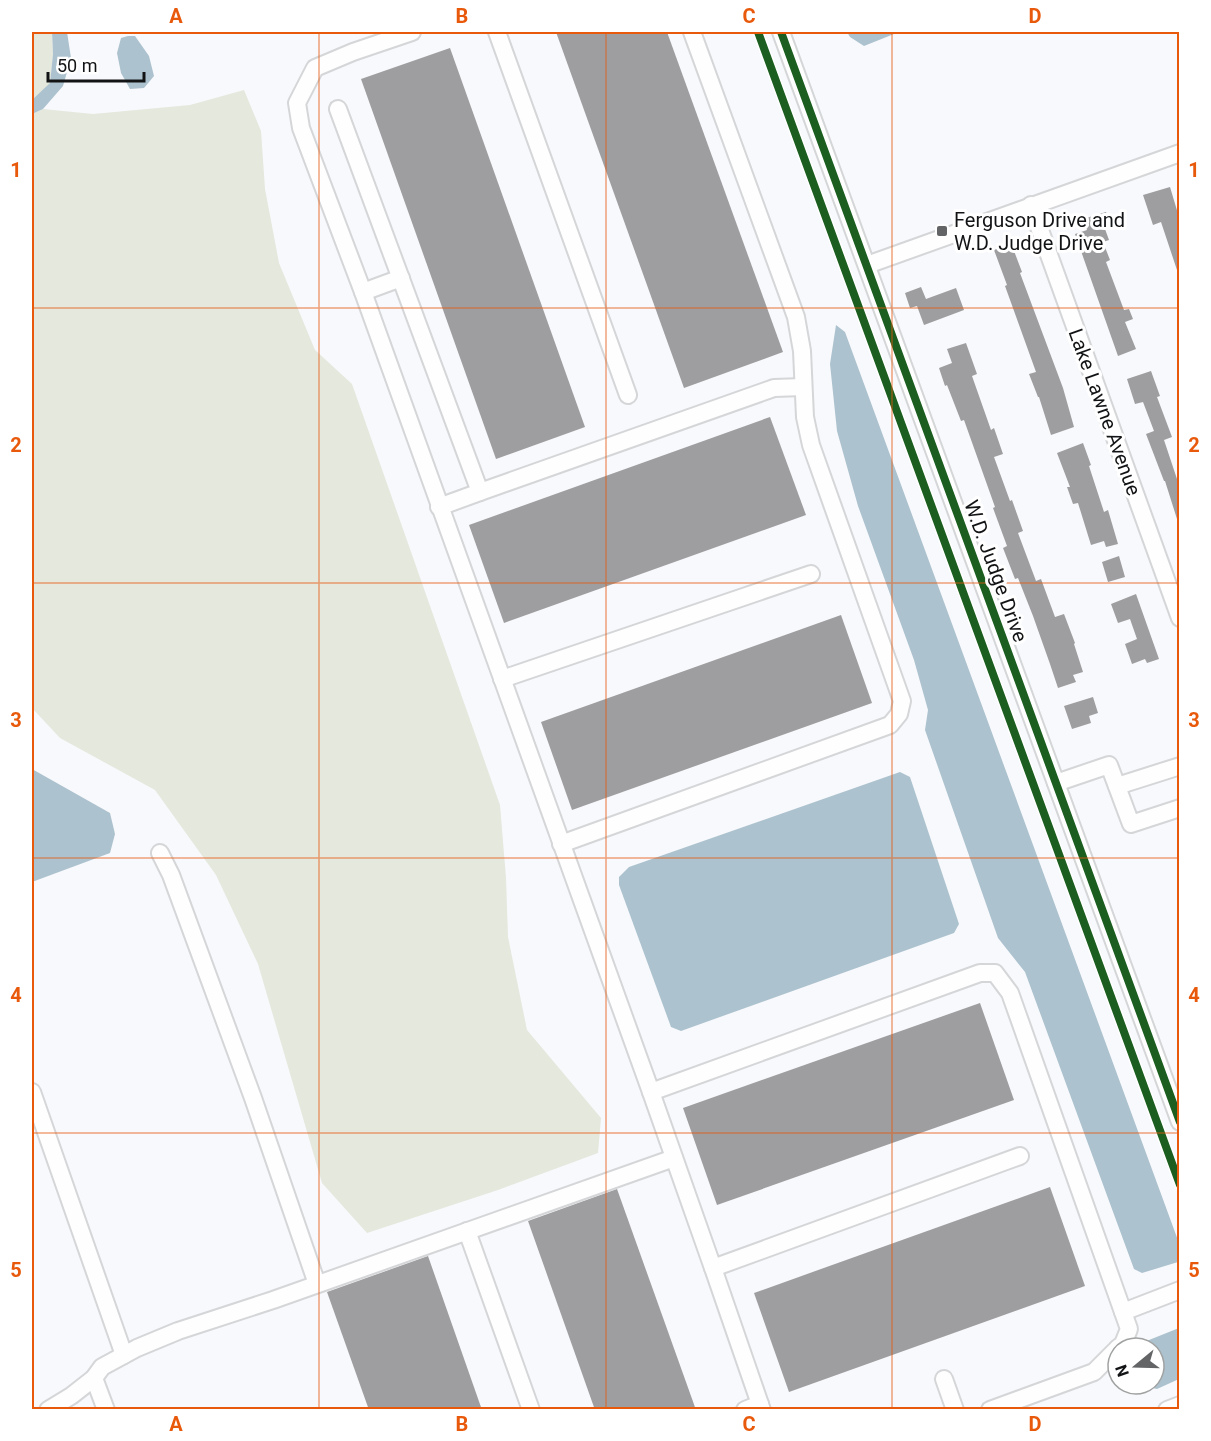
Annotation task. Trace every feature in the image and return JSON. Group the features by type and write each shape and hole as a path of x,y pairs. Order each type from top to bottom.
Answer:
{"street":[{"path":"412,32 315,68 297,103 302,128 651,1092 713,1268 756,1408"},
{"path":"497,32 628,396"},
{"path":"561,844 890,725 899,714 902,701 811,445 805,417 802,351 796,317 692,32"},
{"name":"W.D. Judge Drive","path":"782,32 1056,783 1172,1080 1179,1122"},
{"path":"338,109 480,492"},
{"path":"867,265 1179,153"},
{"name":"Lake Lawne Avenue","path":"1031,205 1179,618"},
{"path":"363,292 400,278"},
{"path":"439,507 774,388 803,387"},
{"path":"502,679 811,574"},
{"path":"1056,783 1110,765 1131,824 1179,808"},
{"path":"1117,786 1179,766"},
{"path":"160,853 171,875 249,1087 317,1284"},
{"path":"651,1092 980,973 995,973 1010,993 1129,1329 1126,1336"},
{"path":"32,1092 124,1355"},
{"path":"713,1268 1020,1156"},
{"path":"48,1410 94,1378 102,1367 137,1348 178,1331 674,1158"},
{"path":"467,1231 531,1410"},
{"path":"1123,1312 1179,1290"},
{"path":"990,1410 1094,1372 1106,1360"},
{"path":"94,1378 106,1410"},
{"path":"944,1379 955,1410"},
{"path":"1167,1410 1179,1405"}],"shaded area":[{"path":"32,32 52,32 53,54 50,84 32,100"},
{"path":"244,90 261,131 265,189 279,263 315,350 352,384 500,805 508,937 527,1030 601,1118 598,1153 498,1190 367,1233 322,1183 258,964 216,875 155,790 60,738 32,708 32,114 43,109 93,114 190,105"}],"water":[{"path":"52,32 67,32 71,58 63,86 43,109 32,114 32,100 50,83 53,54"},
{"path":"847,32 899,32 864,46 850,37"},
{"path":"135,36 149,56 154,76 144,88 130,89 121,73 117,53 121,38"},
{"path":"836,325 845,332 1179,1243 1178,1262 1142,1273 1134,1269 1025,972 998,938 925,730 928,710 914,660 858,506 837,431 830,364"},
{"path":"32,769 110,813 115,834 110,853 32,882"},
{"path":"900,772 910,777 959,924 954,933 681,1031 671,1027 619,885 619,877 629,867"},
{"path":"1179,1328 1179,1379 1166,1385 1166,1336 1159,1336"}],"building":[{"path":"556,32 667,32 783,352 684,388"},
{"path":"450,48 585,427 496,459 361,79"},
{"path":"1170,187 1179,217 1179,273 1161,222 1153,225 1143,195"},
{"path":"1106,212 1111,227 1105,229 1109,240 1103,242 1110,260 1106,262 1124,310 1129,309 1133,319 1125,322 1136,349 1118,356 1075,234 1087,230 1083,219"},
{"path":"1011,243 1063,388 1074,427 1051,435 1029,374 1036,372 994,250"},
{"path":"921,287 926,299 956,288 964,310 924,325 917,306 910,308 905,293"},
{"path":"966,343 977,374 972,376 991,430 994,428 1003,454 994,457 1023,531 1018,533 1036,581 1041,579 1055,617 1064,614 1083,672 1073,675 1076,682 1058,688 1033,616 1003,548 1007,546 964,420 961,421 939,368 952,363 947,349"},
{"path":"1151,371 1160,396 1157,397 1172,437 1164,440 1179,485 1179,518 1177,519 1146,434 1154,431 1143,402 1135,404 1127,379"},
{"path":"770,417 806,515 504,623 469,525"},
{"path":"1083,443 1104,512 1108,510 1118,544 1106,547 1104,541 1091,545 1078,503 1073,504 1067,487 1070,487 1057,453"},
{"path":"1119,556 1125,577 1108,582 1102,562"},
{"path":"1136,594 1159,659 1147,663 1145,659 1132,664 1125,644 1137,639 1130,619 1118,623 1111,604"},
{"path":"841,615 872,703 572,810 541,722"},
{"path":"1093,697 1098,713 1089,716 1091,723 1072,729 1064,706"},
{"path":"980,1003 1014,1100 717,1205 683,1108"},
{"path":"1050,1187 1085,1286 789,1392 754,1293"},
{"path":"617,1189 696,1410 595,1410 528,1221"},
{"path":"428,1256 482,1410 369,1410 327,1292"}],"cycle path":[{"path":"758,32 1180,1185"},
{"path":"781,32 1180,1122"}],"place":[{"name":"Ferguson Drive and W.D. Judge Drive","path":"942,231"}]}
